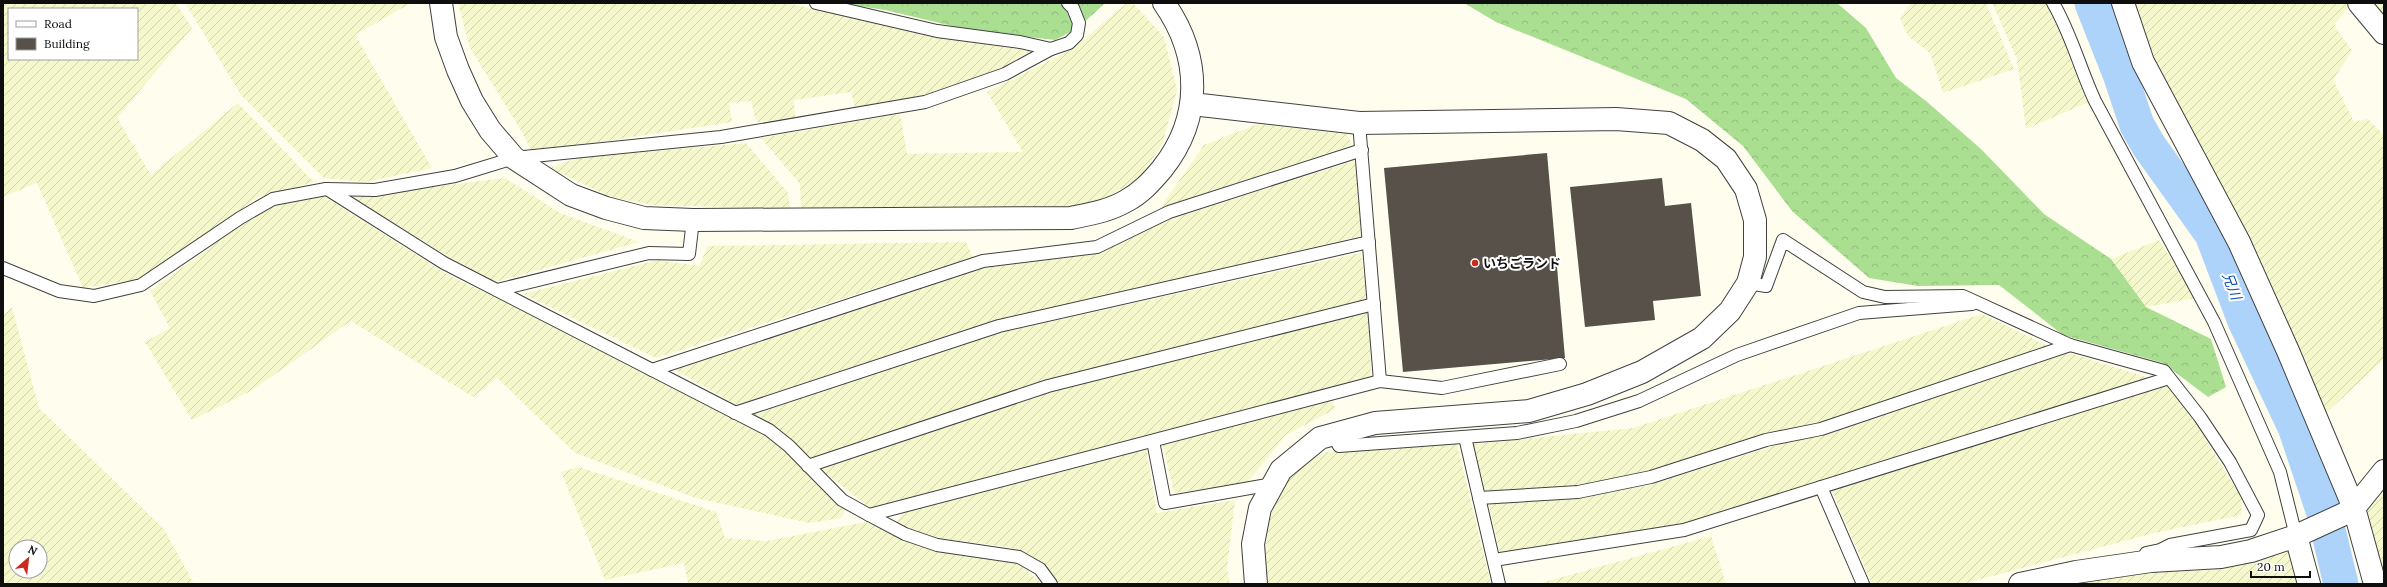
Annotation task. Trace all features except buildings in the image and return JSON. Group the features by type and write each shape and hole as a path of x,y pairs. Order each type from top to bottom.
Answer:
{"street":[{"path":"441,3 446,37 458,70 472,101 490,130 514,158 571,195 606,208 644,218 693,220 1071,218 1110,209 1149,185 1169,160 1183,137 1192,104 1192,68 1185,44 1175,20 1164,3"},
{"path":"2123,3 2143,62 2239,242 2349,511 2375,584"},
{"path":"2359,3 2384,33"},
{"path":"1192,104 1359,123 1616,119 1669,123 1702,140 1726,159 1746,189 1755,220 1755,256 1748,283 1730,311 1702,338 1642,372 1587,394 1529,411 1376,423 1320,438 1281,470 1260,508 1252,544 1256,584"},
{"path":"2020,584 2076,572 2151,561 2221,557 2251,551 2296,536 2349,511 2384,471"},
{"path":"2296,536 2309,584"}],"lane":[{"path":"816,3 937,31 1020,42 1051,49"},
{"path":"3,268 59,291 94,296 141,285 240,218 272,199 326,189 375,190 455,176 514,158 721,136 925,102 1005,74 1051,49 1069,43 1077,35 1079,23 1073,8 1068,3"},
{"path":"2053,3 2062,18 2080,67 2095,101 2214,322 2280,472 2296,536"},
{"path":"1359,123 1380,381"},
{"path":"652,370 983,261 1097,247 1169,212 1362,150"},
{"path":"326,189 444,263 769,430 842,500 869,515 905,534 937,545 1019,557 1040,569 1051,584"},
{"path":"497,290 649,253 689,254 693,220"},
{"path":"1748,283 1766,286 1783,240 1863,292 1885,297 1963,296 2070,345 2164,371 2200,417 2230,462 2258,516 2251,530 2170,545 2160,550 2076,565 2076,572"},
{"path":"735,413 999,326 1369,242"},
{"path":"1333,435 1339,446 1517,433 1576,422 1639,401 1737,355 1859,314 1977,303"},
{"path":"808,466 1048,386 1374,304"},
{"path":"1480,498 1578,492 1651,476 1766,440 1821,429 2070,345"},
{"path":"869,515 1380,381 1442,388 1560,364"},
{"path":"1494,560 1684,530 2169,378"},
{"path":"1465,437 1500,584"},
{"path":"1152,441 1165,503 1273,484"},
{"path":"1821,487 1863,584"}],"green space":[{"path":"3,3 176,3 192,28 117,118 151,175 238,103 314,182 259,197 140,279 83,288 37,183 3,197"},
{"path":"185,3 411,3 355,35 432,168 365,182 324,178 241,95"},
{"path":"458,3 787,3 962,41 1030,51 1002,68 918,97 855,107 851,92 794,100 795,118 756,122 751,101 729,103 732,122 532,152 522,132 470,48"},
{"path":"839,3 1104,4 1078,28 1055,40 969,30 885,10"},
{"path":"1127,3 1133,3 1164,37 1177,90 1162,145 1139,178 1092,207 801,209 800,184 761,138 900,114 907,154 1023,152 987,92 1071,50"},
{"path":"1464,3 1837,3 1866,28 1896,78 1926,101 1981,149 2044,214 2111,259 2146,307 2211,339 2226,387 2208,397 2163,363 2063,335 1999,285 1918,286 1869,278 1792,211 1743,146 1686,99 1496,22"},
{"path":"1911,3 1986,3 2014,69 1943,93 1930,53 1908,36 1900,18"},
{"path":"1992,3 2047,3 2057,22 2089,102 2026,129 2017,59"},
{"path":"2130,3 2352,3 2334,25 2352,51 2333,80 2354,122 2368,119 2384,135 2384,359 2325,414 2146,56"},
{"path":"2368,3 2384,3 2384,25"},
{"path":"1258,124 1347,134 1352,145 1160,208 1204,145"},
{"path":"746,143 788,193 790,209 653,205 610,197 550,168 577,158"},
{"path":"1357,160 1361,236 999,320 736,405 675,370 982,268 1097,254 1164,221"},
{"path":"505,178 560,213 639,242 495,282 448,256 352,197"},
{"path":"322,195 448,275 636,363 764,432 845,510 841,518 810,523 696,498 575,453 497,378 473,397 351,321 251,391 192,420 145,342 170,328 150,291 238,227 280,202"},
{"path":"2159,240 2196,298 2146,307 2111,259"},
{"path":"966,242 973,257 656,358 523,294 658,260 699,266 708,246"},
{"path":"1361,253 1367,300 810,460 748,413 1003,332"},
{"path":"12,307 39,408 164,529 194,584 3,584 3,316"},
{"path":"1369,311 1371,376 870,508 819,468 1050,391"},
{"path":"1982,314 2048,346 1820,424 1766,435 1653,470 1580,485 1485,492 1473,444 1633,428"},
{"path":"2070,353 2149,378 1688,524 1500,553 1488,503 1646,486"},
{"path":"2167,385 2184,404 2242,499 2241,515 2154,533 1963,584 1872,584 1832,491"},
{"path":"1332,400 1335,409 1286,435 1247,483 1174,493 1163,445"},
{"path":"1457,444 1491,584 1267,584 1264,558 1268,526 1275,502 1288,478 1310,459 1326,452"},
{"path":"1146,448 1157,513 1235,500 1227,569 1230,584 1060,584 1031,555 1008,547 935,538 896,523 902,513"},
{"path":"579,467 716,512 725,538 767,541 866,522 930,549 1017,561 1042,584 688,584 684,563 605,580 561,472"},
{"path":"2384,491 2384,568 2364,515"},
{"path":"1711,536 1726,584 1537,584"},
{"path":"2293,549 2301,584 2074,584 2119,574 2212,570"}],"waterway":[{"name":"兄川","path":"2092,3 2120,74 2137,125 2149,146 2212,234 2245,321 2295,427 2324,513 2341,584"}],"place":[{"name":"いちごランド","path":"1475,263"}]}
